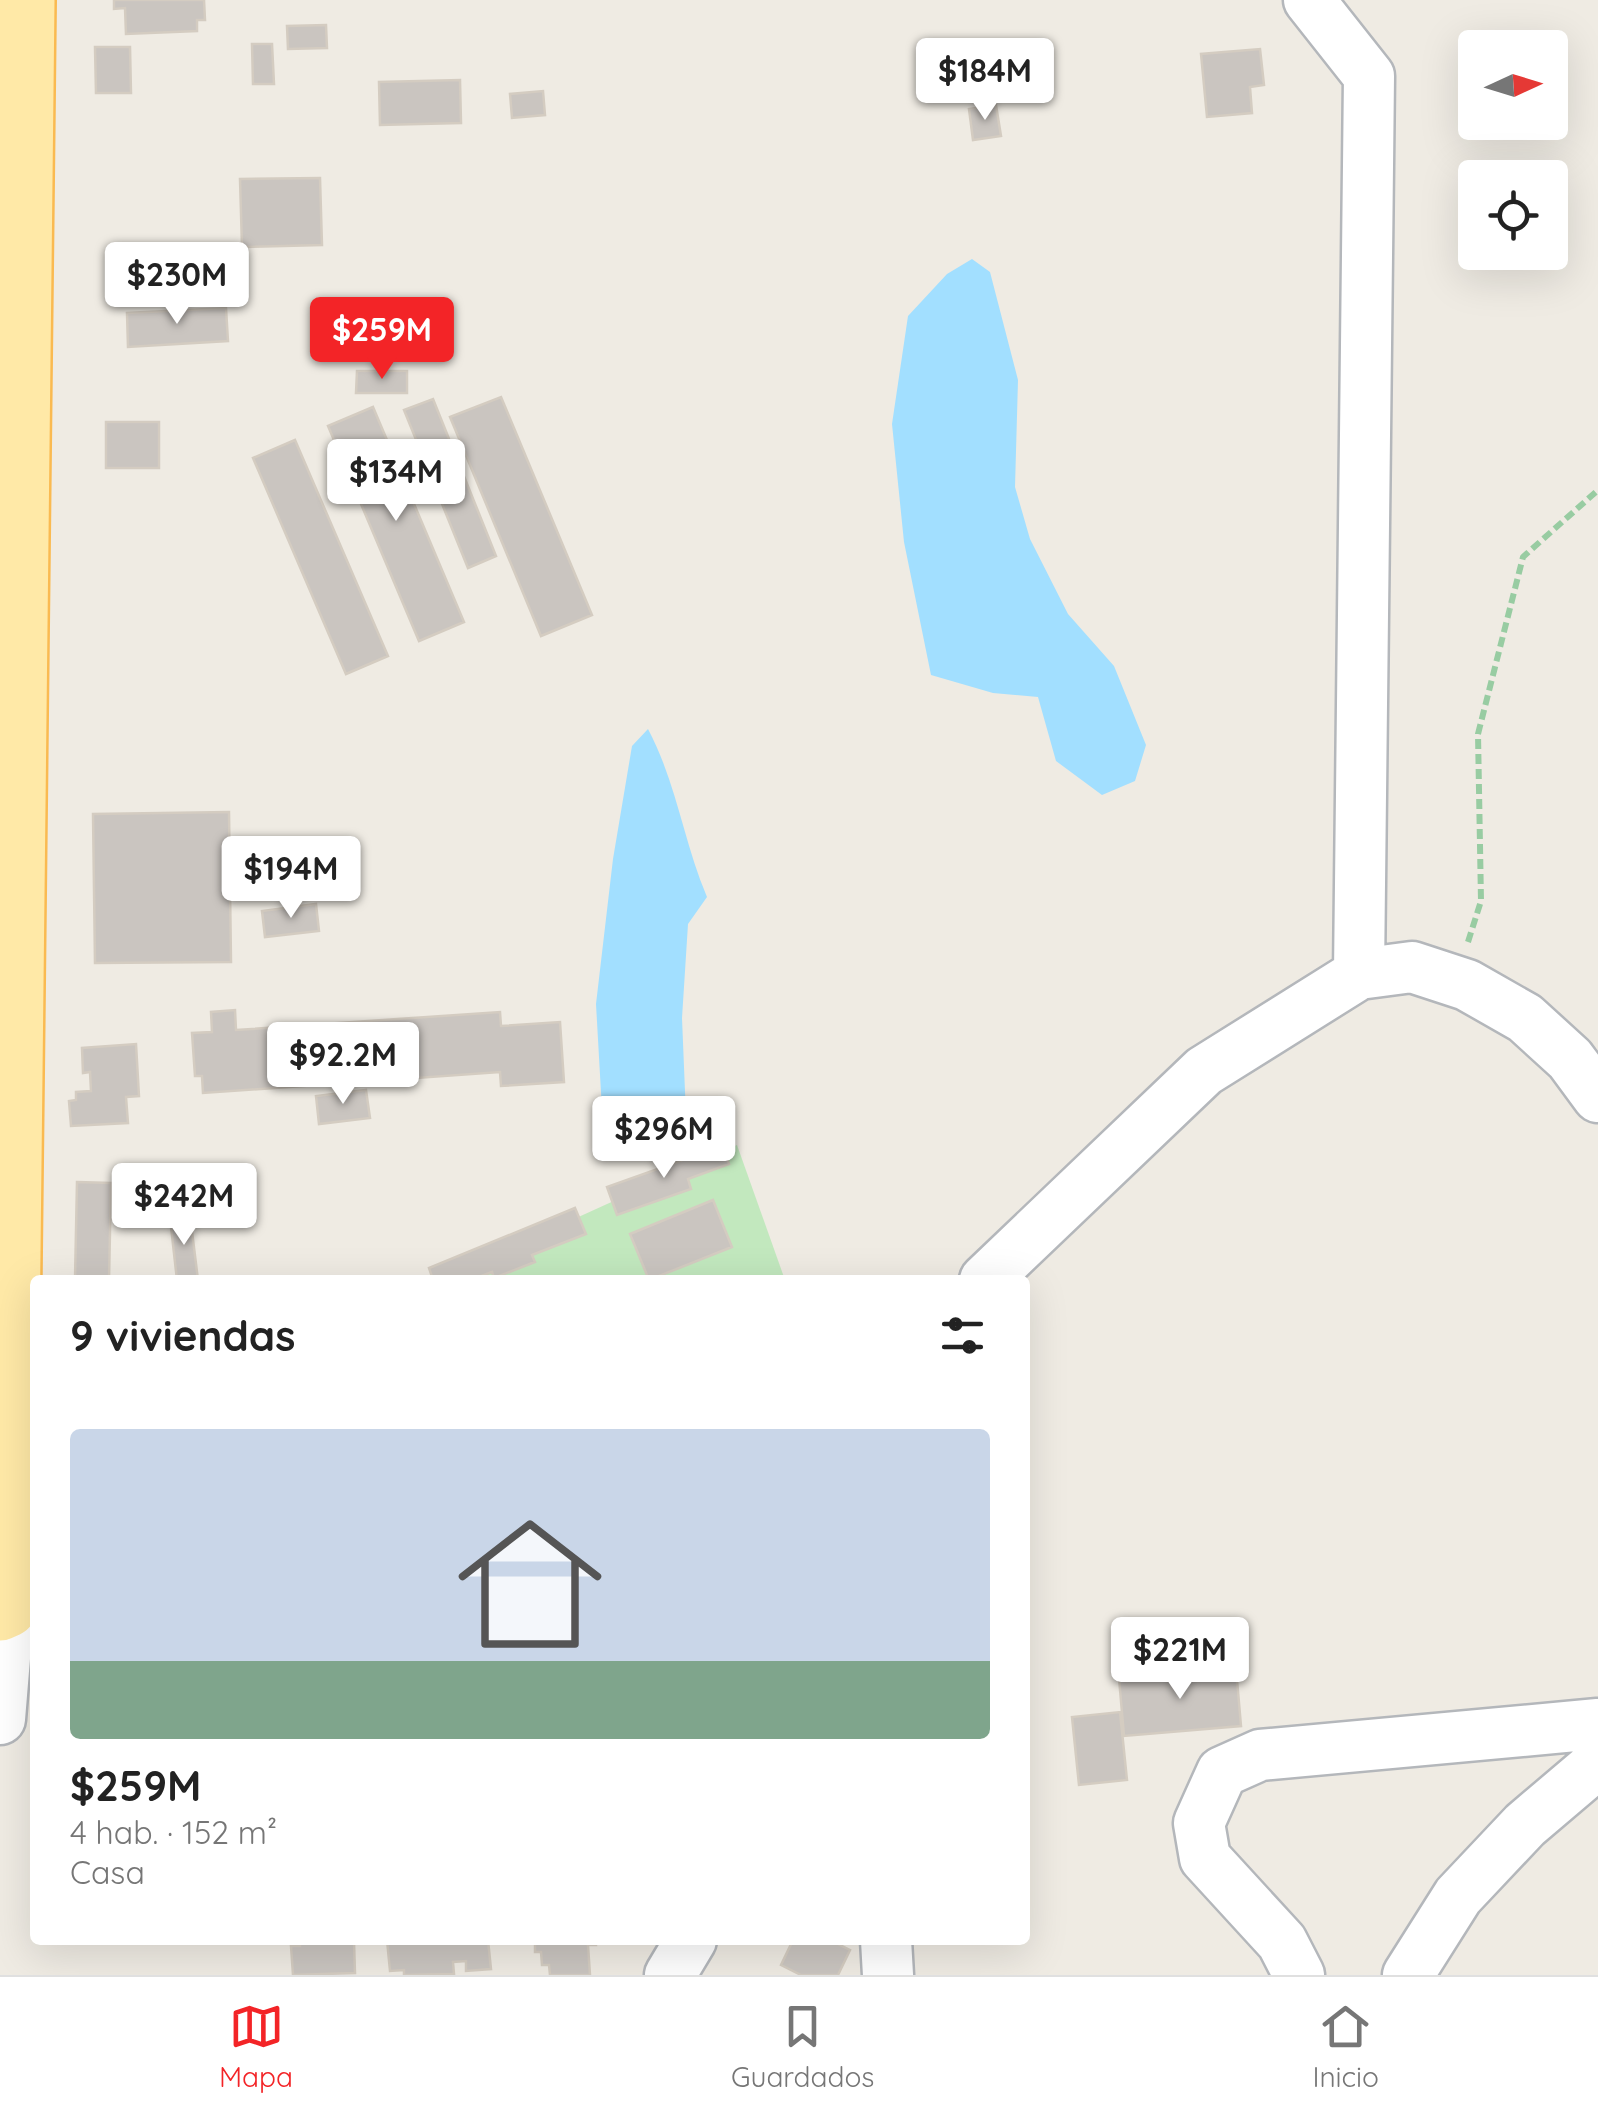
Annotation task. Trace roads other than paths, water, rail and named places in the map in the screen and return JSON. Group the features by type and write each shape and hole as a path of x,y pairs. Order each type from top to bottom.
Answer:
{"main road":[{"path":"4,1611 13,123 28,0"}],"street":[{"path":"1310,0 1369,76 1359,974"},
{"path":"990,1275 1204,1070 1359,974 1412,966 1456,981 1525,1018 1570,1059 1598,1097"},
{"path":"4,1611 30,1653"},
{"path":"0,1719 4,1611"},
{"path":"1300,1975 1282,1942 1205,1858 1199,1823 1222,1772 1260,1754 1598,1724"},
{"path":"1408,1975 1458,1896 1525,1825 1598,1762"},
{"path":"670,1975 689,1945"},
{"path":"886,1945 888,1975"}],"water":[{"path":"972,259 990,272 1018,380 1015,487 1030,539 1068,614 1114,666 1146,745 1135,781 1102,795 1056,761 1038,697 993,693 931,675 904,542 892,424 908,316 947,274"},
{"path":"648,729 666,770 707,897 688,924 682,1018 686,1116 674,1143 628,1157 602,1110 596,1004 613,859 632,746"}]}
